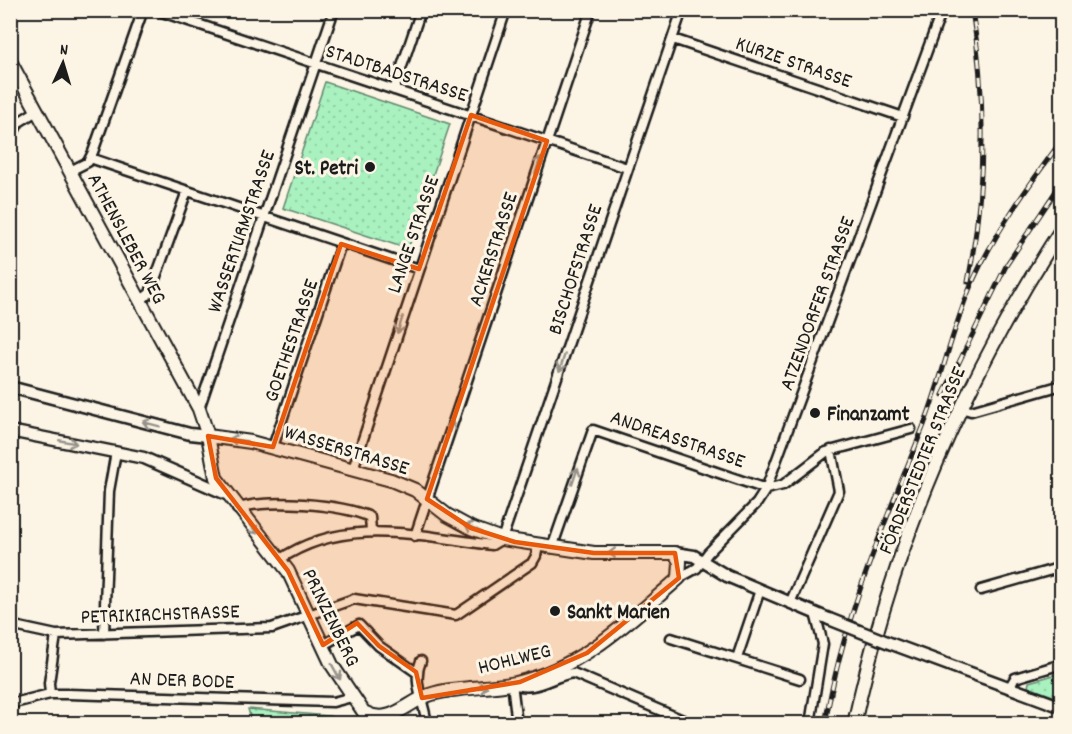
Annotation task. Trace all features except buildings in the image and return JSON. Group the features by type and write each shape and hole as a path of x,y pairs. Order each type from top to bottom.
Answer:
{"main road":[{"name":"ATHENSLEBER WEG","path":"10,61 199,409 208,436"},
{"name":"FÖRDERSTEDTER STRASSE","path":"854,723 868,660 891,587 960,408 1001,329 1062,228"},
{"name":"WASSERSTRASSE","path":"208,436 273,447 391,480 427,499 463,524 502,539 594,553 675,553"},
{"name":"PRINZENBERG","path":"208,436 216,478 296,584 323,645 352,697 369,718"},
{"path":"675,553 681,562 679,578"},
{"name":"HOHLWEG","path":"369,718 382,717 404,709 422,698 442,692 512,683 547,672 587,653 620,630 679,578"},
{"path":"398,723 404,709"}],"street":[{"path":"70,171 90,158 143,10"},
{"name":"STADTBADSTRASSE","path":"156,10 627,168"},
{"name":"WASSERTURMSTRASSE","path":"199,409 334,10"},
{"path":"394,90 421,10"},
{"name":"LANGE STRASSE","path":"353,469 506,10"},
{"name":"ACKERSTRASSE","path":"415,536 591,10"},
{"name":"BISCHOFSTRASSE","path":"502,539 682,10"},
{"name":"ATZENDORFER STRASSE","path":"679,578 697,568 757,503 766,489 942,10"},
{"name":"KURZE STRASSE","path":"673,39 903,117"},
{"path":"11,136 19,122 38,110"},
{"path":"90,158 419,269"},
{"path":"140,300 150,293 187,191"},
{"name":"GOETHESTRASSE","path":"273,447 341,244"},
{"path":"960,408 971,411 1062,385"},
{"name":"WASSERSTRASSE","path":"10,387 190,434 208,436"},
{"path":"766,489 783,485 831,450 910,429"},
{"name":"ANDREASSTRASSE","path":"552,548 593,430 766,489"},
{"path":"10,431 144,458 226,494"},
{"path":"790,603 839,490 831,450"},
{"path":"104,634 109,491 116,452"},
{"path":"237,508 263,504 333,508 370,517 371,531"},
{"path":"279,560 310,543 371,531 492,545 502,539"},
{"name":"PETRIKIRCHSTRASSE","path":"10,625 56,635 272,628 354,599 456,615 531,563 536,556 538,546"},
{"path":"675,553 694,556 727,576 829,619 1062,707"},
{"path":"981,590 1062,567"},
{"path":"737,658 760,590"},
{"path":"810,723 823,644 815,613"},
{"path":"323,645 359,625 379,646 416,672"},
{"path":"50,694 49,683 56,635"},
{"path":"671,638 800,679"},
{"path":"421,661 416,672 427,723"},
{"path":"1009,688 1015,678 1062,664"},
{"path":"512,683 521,688 530,687 573,674 692,723"},
{"path":"512,683 517,723"},
{"name":"AN DER BODE","path":"10,704 50,694 333,702 352,697"}],"highlighted area":[{"path":"471,115 547,141 427,499 471,528 515,542 594,553 675,553 679,578 587,653 520,682 422,698 416,672 379,646 357,623 323,645 288,571 216,478 208,436 273,447 341,244 419,269"}],"green space":[{"path":"325,82 450,124 408,249 283,208"},
{"path":"1061,673 1061,699 1028,687 1029,682"},
{"path":"248,709 329,716 354,723 252,723"}],"railway":[{"path":"968,282 978,214 982,146 980,78 972,10"},
{"path":"825,724 833,684 854,608 924,425 972,283 1002,227 1062,140"},
{"path":"943,395 1007,264 1062,182"}],"place":[{"name":"St. Petri","path":"370,167"},
{"name":"Finanzamt","path":"815,413"},
{"name":"Sankt Marien","path":"555,611"}]}
